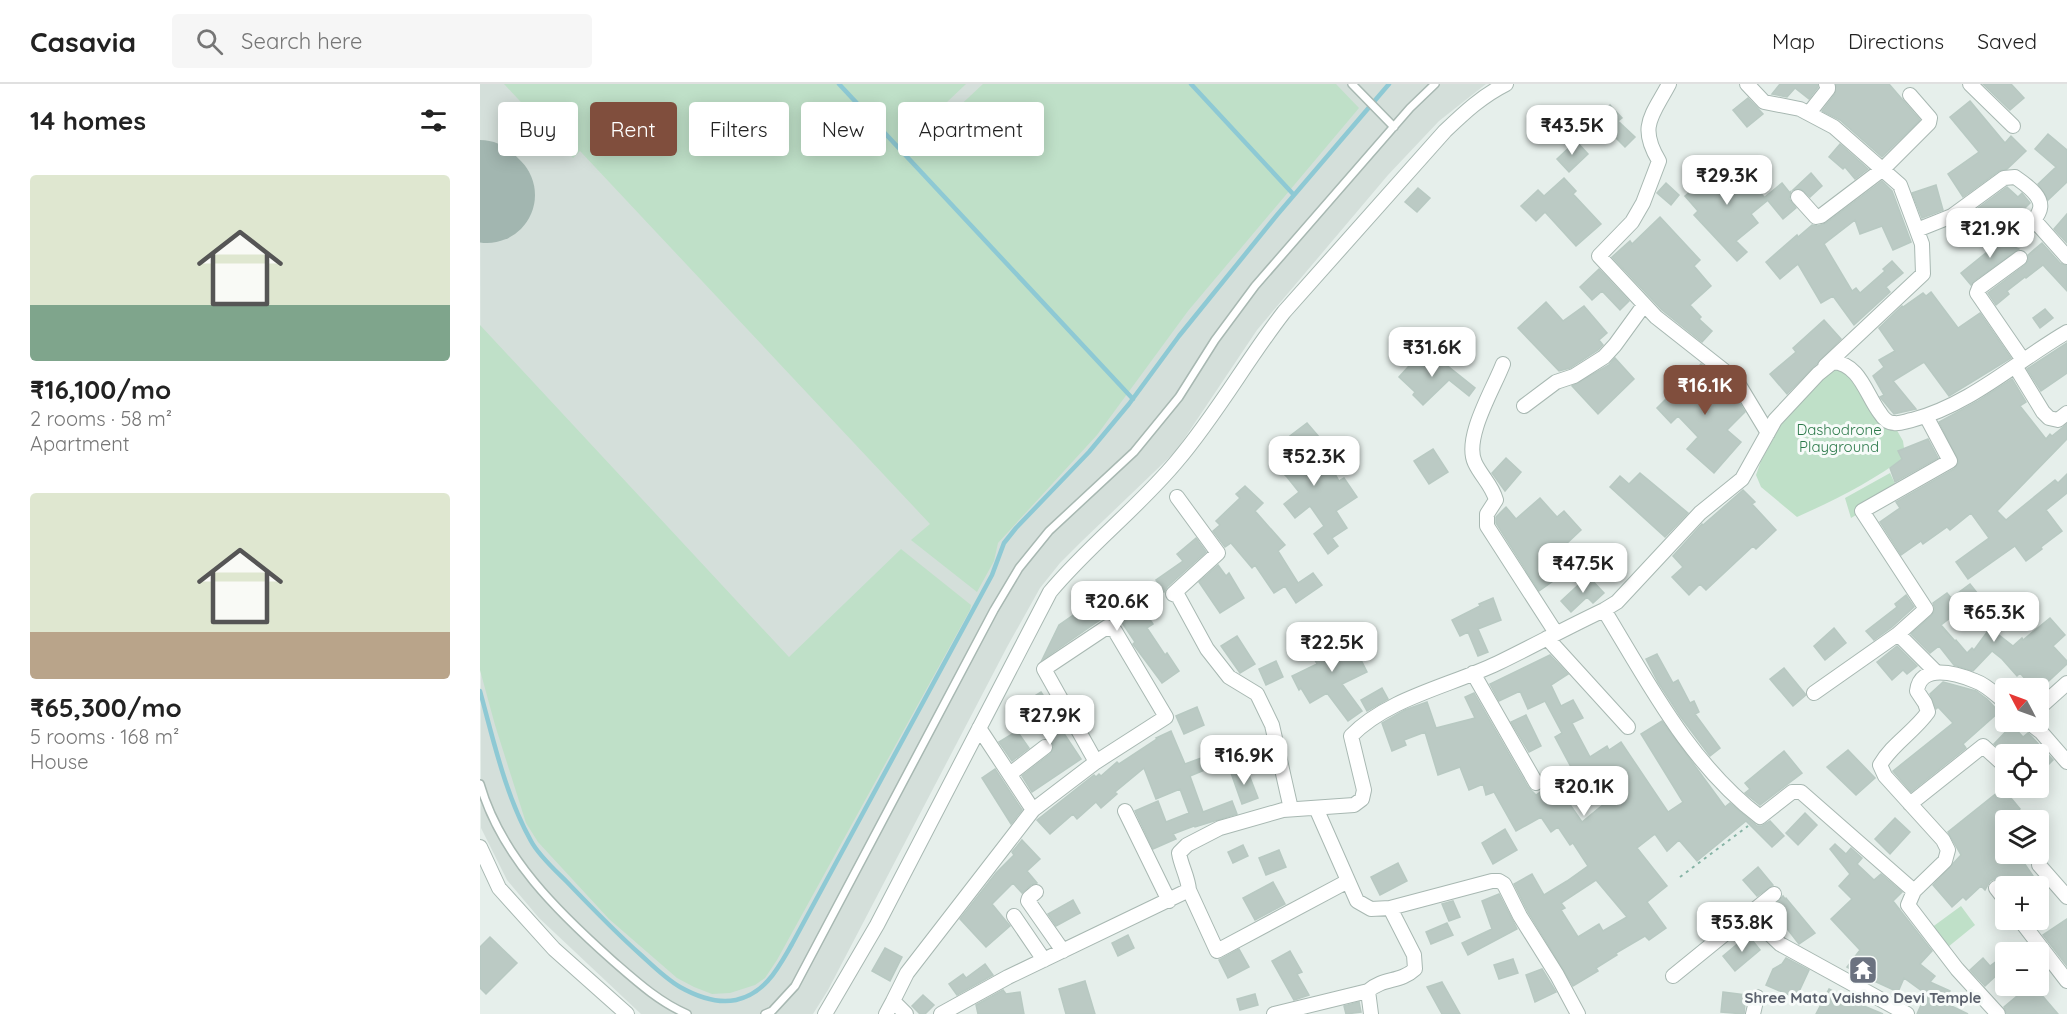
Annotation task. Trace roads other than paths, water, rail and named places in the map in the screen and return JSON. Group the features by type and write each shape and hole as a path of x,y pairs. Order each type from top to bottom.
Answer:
{"street":[{"path":"825,1014 877,926 1050,592 1070,568 1176,462 1206,426 1265,336 1284,312 1445,131 1488,93 1506,84"},
{"path":"1669,84 1647,126 1650,146 1659,161 1643,203 1632,222 1599,256 1656,317 1736,380 1768,433"},
{"path":"1348,881 1217,951 1189,890 1179,853 1187,845 1220,828 1291,809 1354,806 1362,799 1365,790 1351,736 1364,722 1394,706 1497,664 1617,602 1700,513 1742,479 1775,420 1841,350 1923,274 1922,244 1900,185 1834,127 1800,109 1764,102 1747,84"},
{"path":"1809,113 1828,89 1826,84"},
{"path":"1970,84 2013,126"},
{"path":"1798,197 1812,214 1816,217 1821,216 1883,169 1929,123 1930,118 1910,96"},
{"path":"1917,230 1952,216 2004,178 2015,177 2024,183 2041,202 2042,210 2035,221 2016,239"},
{"path":"2035,221 2067,257"},
{"path":"2020,258 1979,288 1977,293 2019,363 2043,412 2049,418 2058,420 2067,413"},
{"path":"1524,406 1556,382 1574,376 1604,357 1644,306"},
{"path":"1818,374 1833,362 1843,363 1852,369 1887,422 1897,424 1926,416 1995,381 2067,332"},
{"path":"1503,364 1482,412 1471,448 1474,462 1493,490 1496,500 1487,514 1487,526 1552,635 1628,727"},
{"path":"1814,693 1898,634 1926,609 1862,511 1950,461 1926,416"},
{"path":"1177,497 1218,554 1173,594 1178,596 1207,649 1229,677 1257,694 1272,725 1291,809"},
{"path":"1604,610 1687,743 1737,798 1760,818 1792,792 1801,792 1914,891"},
{"path":"886,1014 907,973 1034,810 1096,762 1166,717 1115,631 1107,627 1044,669 1096,762"},
{"path":"1898,634 1936,672"},
{"path":"1995,694 1975,681 1936,672 1925,675 1918,682 1917,691 1928,712 1922,721 1887,753 1880,765 1885,776 1943,840 1948,850 1945,861 1914,891 1908,905 1957,969 1998,1014"},
{"path":"1473,673 1536,783"},
{"path":"2049,699 2067,683"},
{"path":"979,728 1034,810"},
{"path":"2041,732 2067,762"},
{"path":"1911,804 1983,746 1995,757"},
{"path":"1010,774 1045,747"},
{"path":"1316,808 1357,901 1371,909 1390,908 1492,881 1504,884 1520,916 1578,1014"},
{"path":"1125,811 1168,901"},
{"path":"480,847 499,888 554,949 627,1014"},
{"path":"2039,865 2067,897"},
{"path":"941,1014 1008,977 1189,890"},
{"path":"1036,892 1028,901 1063,951"},
{"path":"1673,976 1774,894"},
{"path":"1274,1014 1368,991 1377,983 1408,976 1415,969 1414,955 1390,908"},
{"path":"1749,914 1780,944 1907,1014"},
{"path":"1014,916 1044,960"},
{"path":"2028,930 2067,981"},
{"path":"1368,991 1371,1014"},
{"path":"1753,1014 1757,997"},
{"path":"893,1001 906,1014"}],"lane":[{"path":"1352,84 1394,128"},
{"path":"765,1014 772,1011 795,986 994,610 1019,568 1049,531 1134,452 1179,397 1215,340 1255,286 1410,108 1435,84"},
{"path":"480,784 497,828 526,873 577,930 668,1006 687,1014"}],"waterway":[{"path":"839,84 1133,399"},
{"path":"1191,84 1294,195"},
{"path":"480,691 501,768 514,805 531,841 548,863 622,937 675,984 700,996 721,1001 736,1000 755,992 770,978 792,944 992,575 1004,543 1089,452 1277,215 1389,84"}],"place":[{"name":"Shree Mata Vaishno Devi Temple","path":"1863,970"}],"park label":[{"name":"Dashodrone Playground","path":"1839,438"}]}
